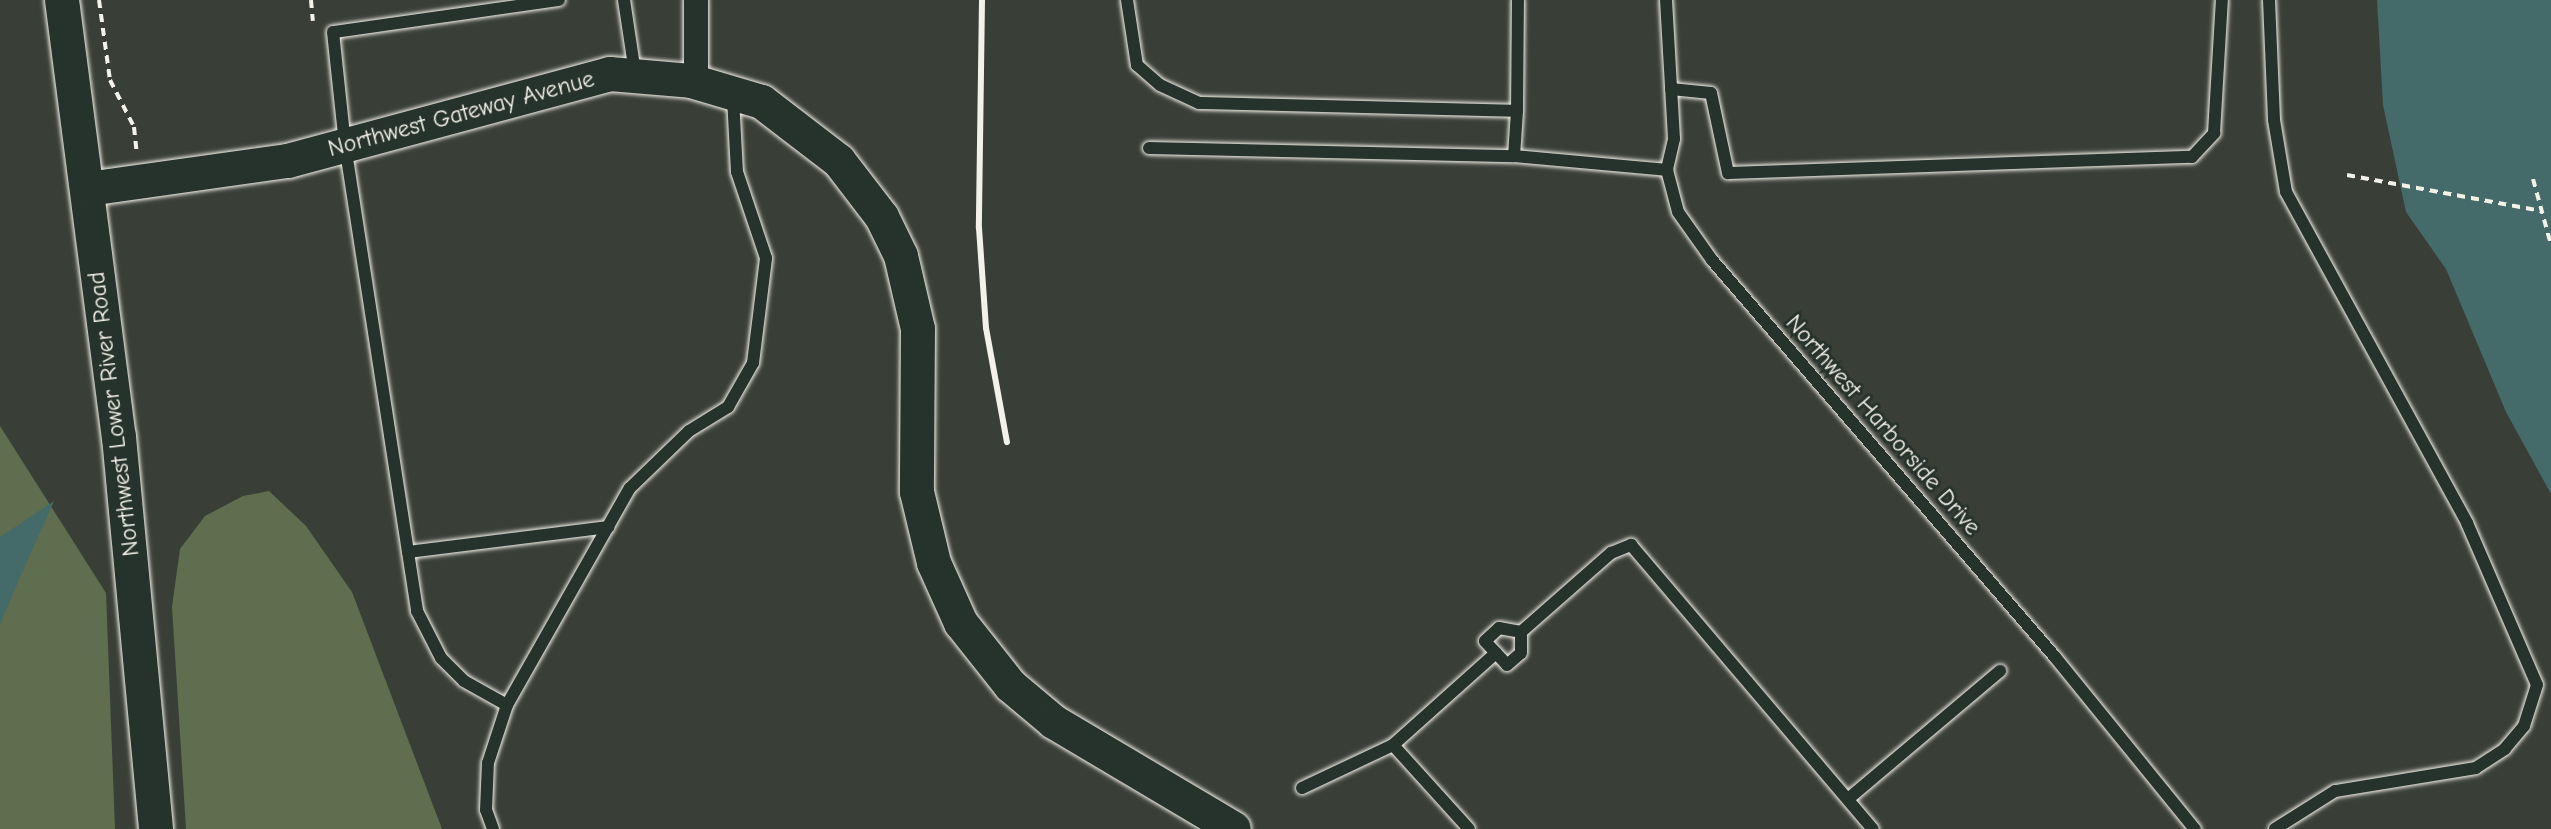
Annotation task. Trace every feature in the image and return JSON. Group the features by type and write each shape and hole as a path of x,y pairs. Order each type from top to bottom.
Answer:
{"street":[{"name":"Northwest Lower River Road","path":"62,0 120,452 156,829"},
{"path":"696,0 696,82"},
{"name":"Northwest Gateway Avenue","path":"88,189 253,168 578,80 635,73 733,90 762,102 839,161 882,217 901,256 918,329 917,492 934,563 973,640 1028,702 1078,738 1234,829"}],"lane":[{"path":"507,705 464,681 441,658 417,611 345,145 333,32 559,0"},
{"path":"624,0 635,73"},
{"path":"1127,0 1137,65 1160,85 1199,103 1517,111"},
{"path":"1514,156 1518,0"},
{"name":"Northwest Harborside Drive","path":"1666,0 1674,139 1667,170 1678,212 1712,260 2055,657 2195,829"},
{"path":"1671,89 1711,93 1728,173 2192,157 2214,133 2222,0"},
{"path":"2269,0 2274,120 2286,192 2467,523 2537,685 2524,726 2505,749 2476,768 2335,791 2275,829"},
{"path":"493,829 486,810 488,763 507,705 630,488 689,431 728,407 753,363 766,258 737,172 733,90"},
{"path":"1149,148 1514,156 1667,170"},
{"path":"408,552 608,527"},
{"path":"1521,632 1499,628 1485,641 1507,665 1521,653 1521,632 1611,553 1631,545 1873,829"},
{"path":"1302,788 1393,745 1496,653"},
{"path":"1848,799 2000,671"},
{"path":"1393,745 1469,829"}],"path":[{"path":"99,0 110,80 134,127 139,182"},
{"path":"311,0 313,21"},
{"path":"2347,175 2542,211"},
{"path":"2533,179 2551,245"}],"green space":[{"path":"0,426 106,593 115,829 0,829"},
{"path":"269,491 306,526 352,592 442,829 186,829 172,607 180,549 205,516 243,496"}],"water":[{"path":"2377,0 2551,0 2551,494 2506,412 2446,269 2406,212 2383,105"},
{"path":"54,501 25,566 0,624 0,537"}],"railway":[{"path":"982,0 979,228 986,328 1007,442"}]}
